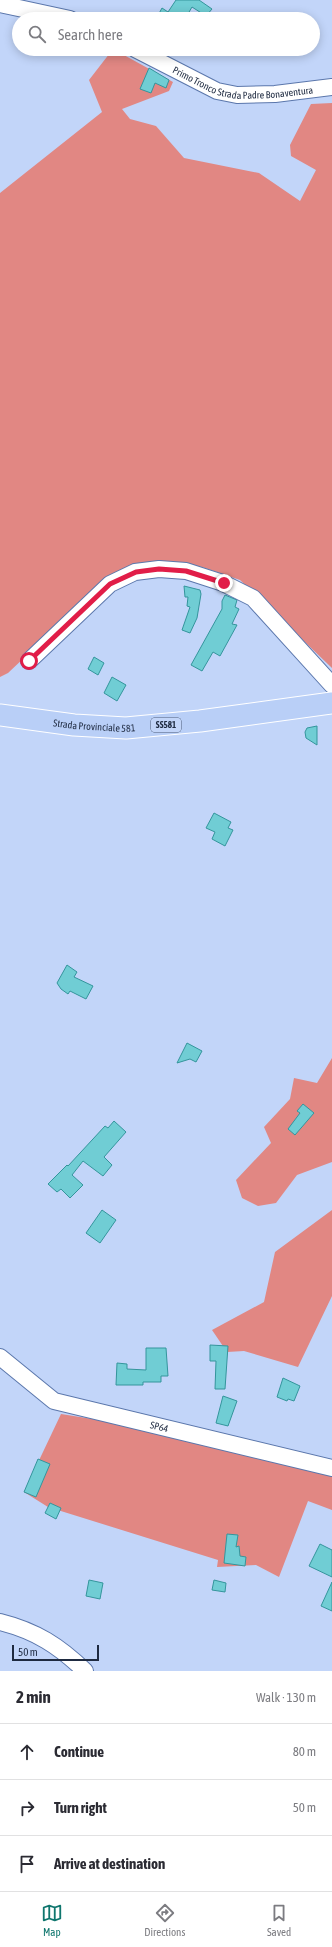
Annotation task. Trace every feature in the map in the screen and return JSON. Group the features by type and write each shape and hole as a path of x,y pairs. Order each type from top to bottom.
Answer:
{"main road":[{"name":"Strada Provinciale 581","path":"0,715 74,725 126,728 200,721 332,703"}],"street":[{"path":"0,4 37,12"},
{"name":"Primo Tronco Strada Padre Bonaventura","path":"149,56 217,91 237,95 275,94 332,87"},
{"path":"29,661 110,584 136,572 159,569 186,571 224,583 253,598 332,684"},
{"name":"SP64","path":"0,1357 54,1402 332,1468"},
{"path":"0,1622 20,1627 45,1639 64,1651 85,1671"}],"shaded area":[{"path":"108,56 126,56 173,82 169,91 122,109 130,119 156,126 184,158 259,173 300,201 316,170 291,156 290,145 311,104 332,103 332,668 240,580 202,567 154,561 111,576 8,673 0,677 0,193 102,112 89,80"},
{"path":"332,1058 332,1162 297,1175 276,1203 258,1206 242,1198 236,1180 271,1143 264,1127 290,1099 294,1078 317,1083"},
{"path":"332,1210 332,1296 298,1367 244,1351 227,1352 212,1330 264,1302 275,1252"},
{"path":"61,1414 187,1434 332,1473 332,1510 308,1501 279,1577 256,1565 217,1567 218,1560 48,1507 24,1492"}],"building":[{"path":"176,0 199,0 212,9 209,12 200,12 192,7 189,12 168,12"},
{"path":"162,8 168,12 160,12"},
{"path":"149,68 169,80 166,88 155,83 151,93 140,89"},
{"path":"184,586 200,590 201,594 197,618 190,633 182,630 190,607 187,606 188,597 185,597"},
{"path":"225,595 237,600 235,607 239,609 232,624 237,625 220,656 213,652 202,671 191,665 222,609 222,601"},
{"path":"94,657 104,663 98,675 88,669"},
{"path":"112,677 126,685 117,701 104,693"},
{"path":"317,726 317,745 306,738 305,732 307,728"},
{"path":"214,813 231,822 228,828 233,830 225,846 212,839 215,832 206,828"},
{"path":"67,965 77,972 74,977 93,986 86,999 70,991 68,994 61,989 57,983"},
{"path":"187,1043 202,1051 196,1062 190,1059 177,1063"},
{"path":"303,1104 314,1113 295,1135 288,1129 300,1113 297,1111"},
{"path":"114,1121 126,1132 104,1157 112,1165 103,1176 83,1161 72,1175 83,1185 70,1198 61,1189 57,1192 48,1184 67,1165 68,1166 105,1126 108,1128"},
{"path":"102,1210 116,1220 100,1243 86,1233"},
{"path":"210,1345 228,1346 225,1389 215,1389 216,1361 210,1361"},
{"path":"146,1348 166,1348 168,1376 161,1376 161,1382 143,1382 143,1385 116,1385 117,1363 127,1364 127,1369 146,1370"},
{"path":"283,1378 300,1386 294,1401 288,1399 287,1401 277,1397"},
{"path":"223,1396 237,1401 228,1426 216,1423"},
{"path":"38,1459 50,1464 36,1497 24,1492"},
{"path":"50,1503 61,1508 56,1519 45,1513"},
{"path":"227,1534 238,1535 236,1547 239,1546 240,1556 246,1557 245,1566 224,1563"},
{"path":"320,1544 332,1550 332,1577 309,1566"},
{"path":"89,1580 103,1583 100,1599 86,1596"},
{"path":"214,1580 226,1583 225,1592 212,1590"},
{"path":"332,1582 332,1611 321,1606"}],"route":[{"path":"29,661 110,584 136,572 159,569 186,571 224,583"}]}
